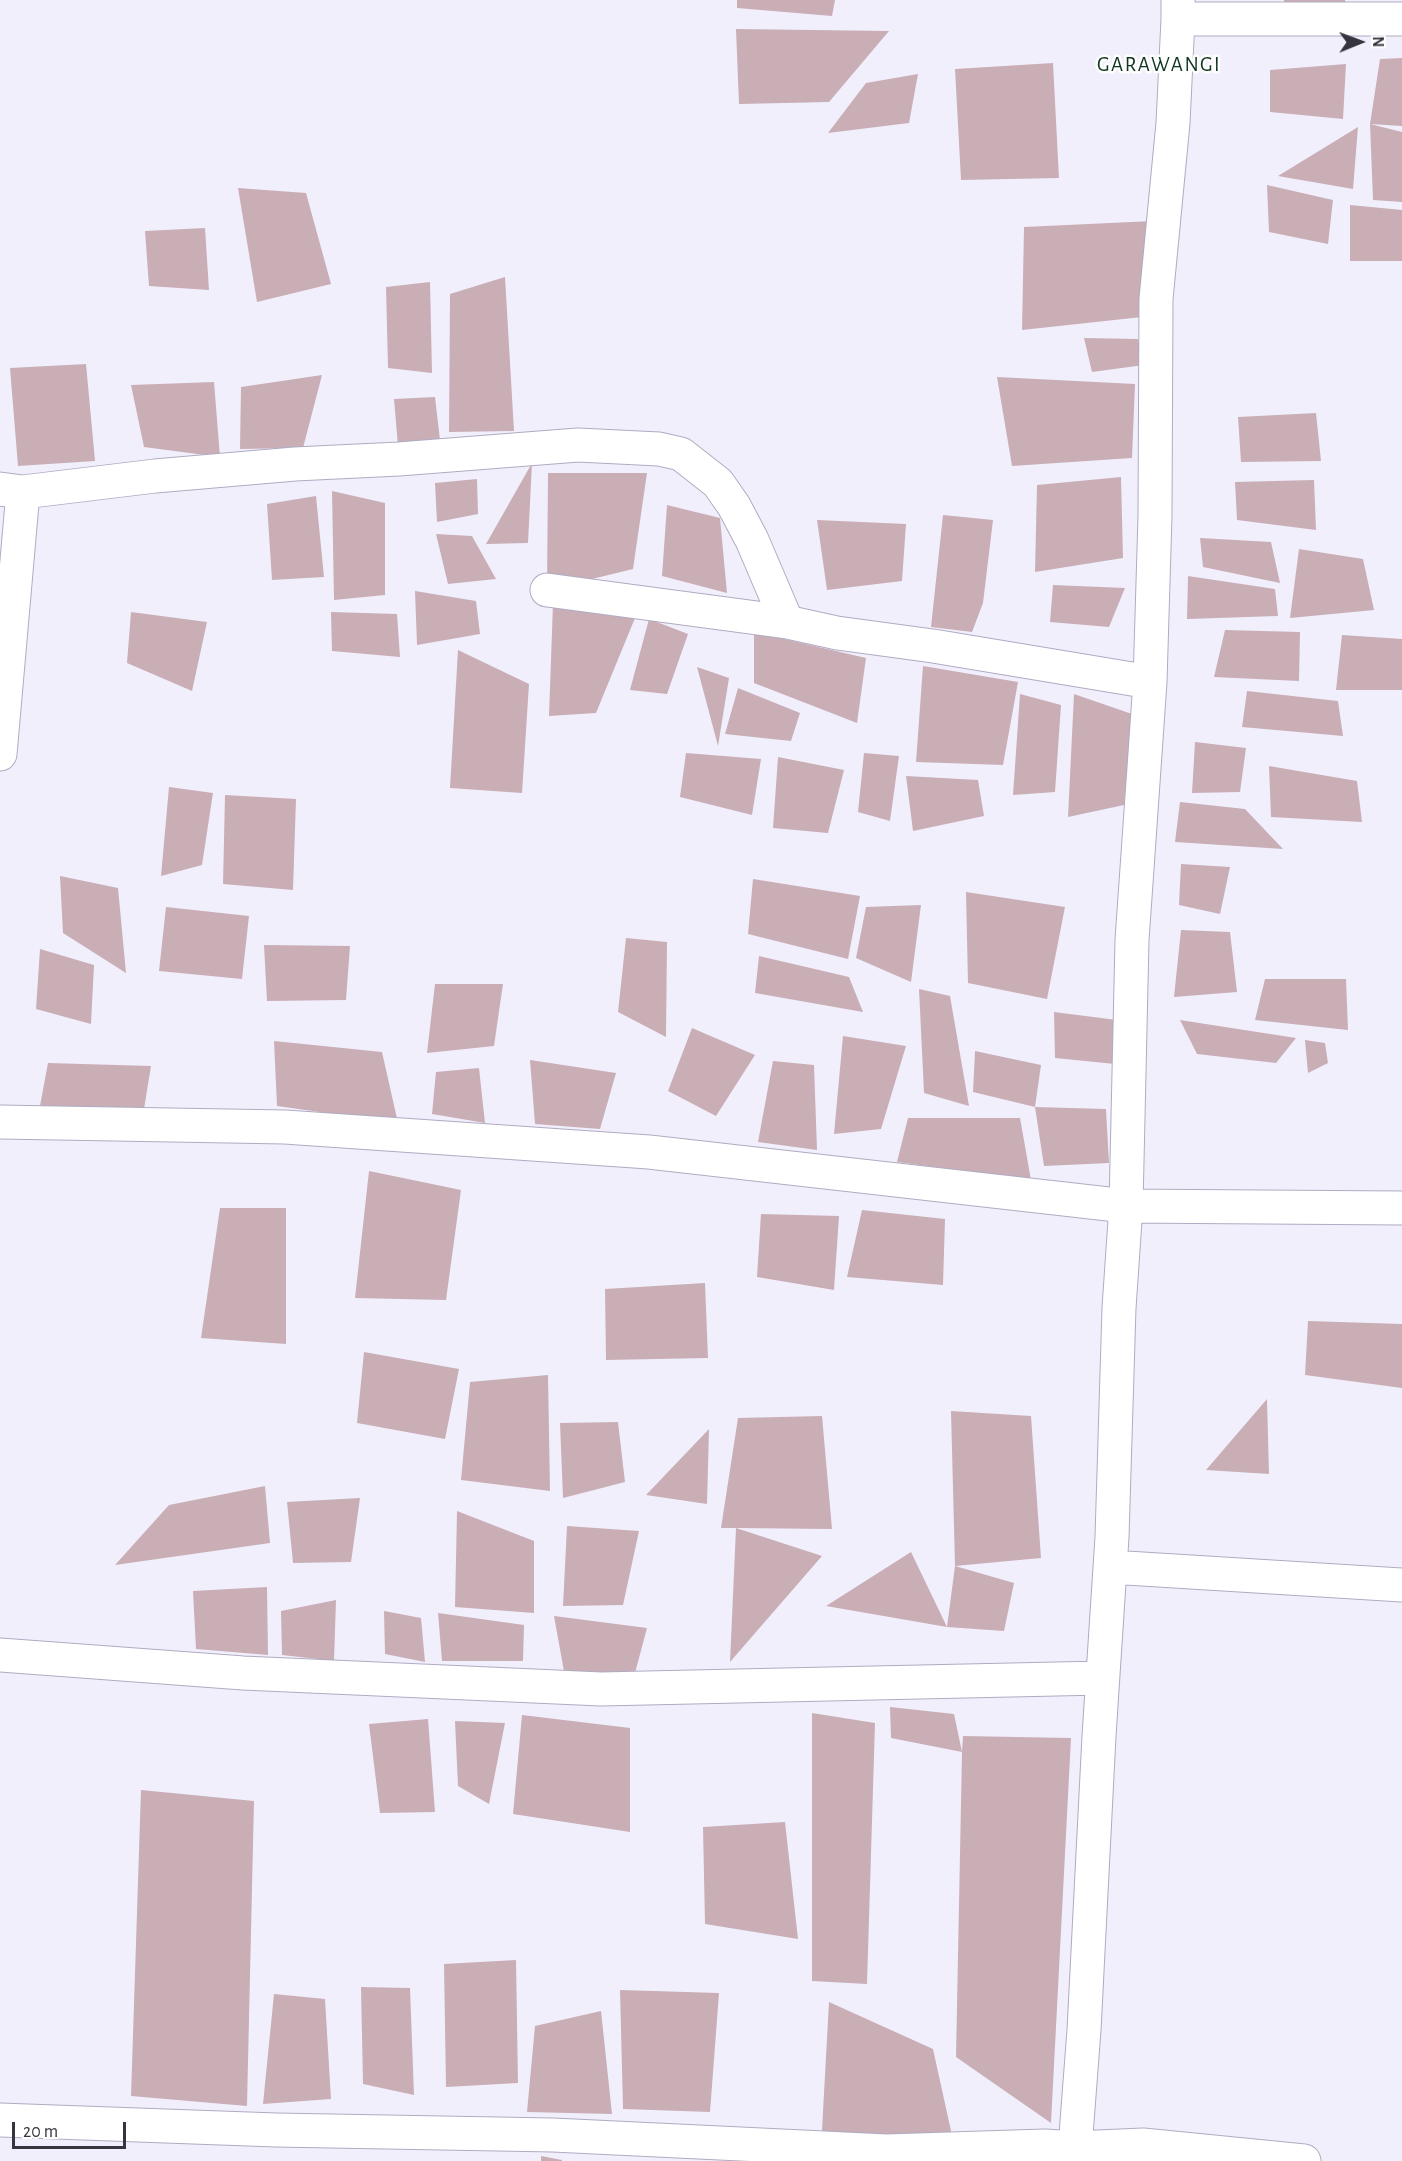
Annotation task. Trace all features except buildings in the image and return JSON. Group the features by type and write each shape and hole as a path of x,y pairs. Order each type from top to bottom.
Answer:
{"street":[{"path":"1075,2148 1084,2030 1102,1678 1110,1568 1119,1308 1126,1206 1132,940 1150,682 1155,516 1156,299 1173,123 1178,9 1402,19"},
{"path":"0,754 12,491 295,464 399,459 578,445 659,448 681,454 718,483 734,506 752,540 787,622"},
{"path":"546,590 787,622 837,633 933,646 1150,682"},
{"path":"0,1122 285,1127 649,1152 1126,1206 1402,1208"},
{"path":"1110,1568 1402,1585"},
{"path":"0,1654 243,1673 601,1689 1102,1678"},
{"path":"0,2120 276,2130 553,2135 886,2156 1045,2146 1075,2148 1143,2145 1304,2161"}],"district":[{"name":"GARAWANGI","path":"1159,65"}]}
